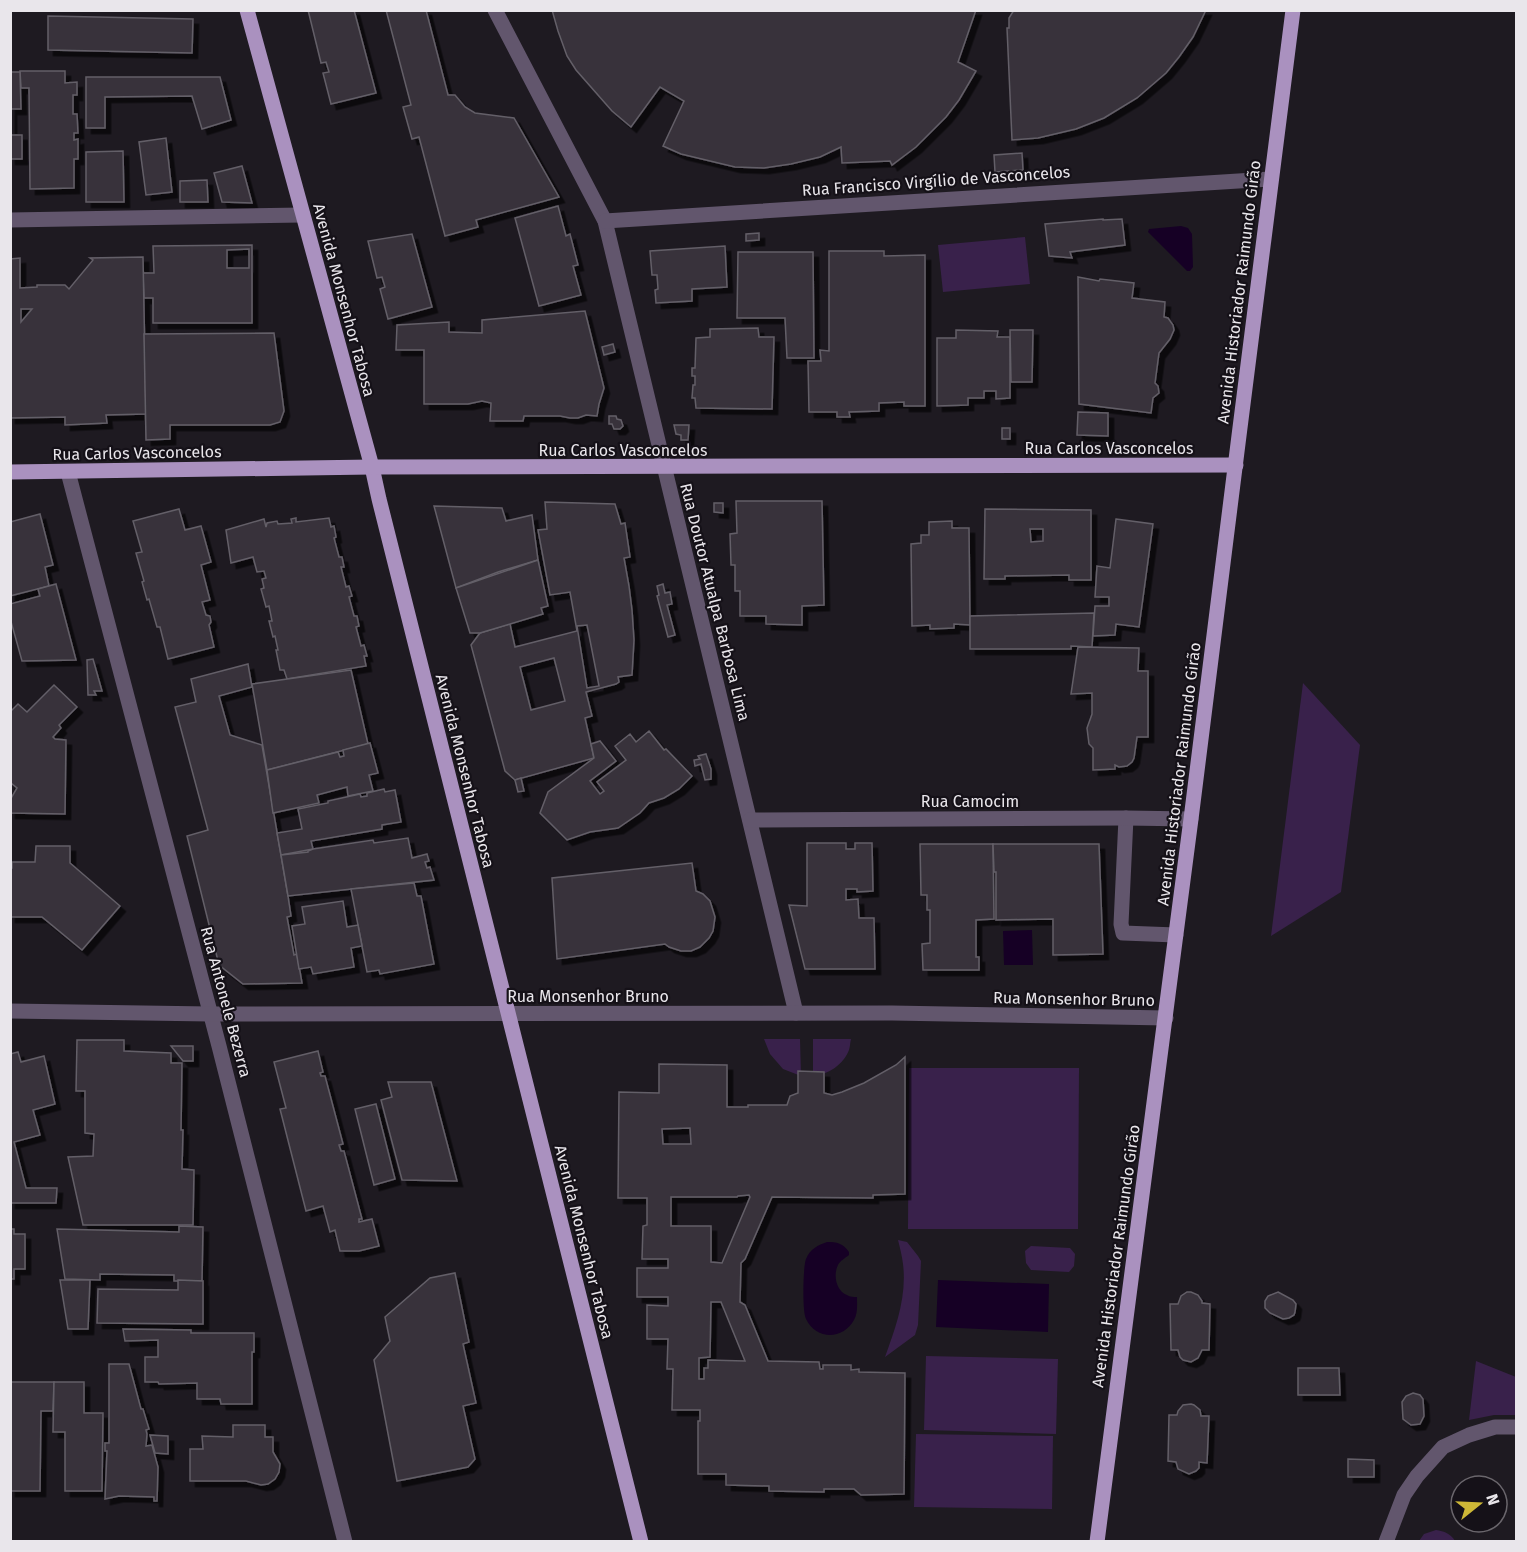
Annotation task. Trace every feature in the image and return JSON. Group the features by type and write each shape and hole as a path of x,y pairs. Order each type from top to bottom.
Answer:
{"main road":[{"name":"Avenida Monsenhor Tabosa","path":"247,10 372,467 641,1542"},
{"name":"Avenida Historiador Raimundo Girão","path":"1096,1542 1166,1018 1293,10"},
{"name":"Rua Carlos Vasconcelos","path":"10,472 372,467 1236,465"}],"street":[{"name":"Rua Doutor Atualpa Barbosa Lima","path":"495,10 605,221 796,1013"},
{"name":"Rua Francisco Virgílio de Vasconcelos","path":"605,221 1270,179"},
{"path":"10,219 302,215"},
{"name":"Rua Antonele Bezerra","path":"68,472 345,1542"},
{"path":"1126,818 1121,924 1123,933 1176,935"},
{"name":"Rua Camocim","path":"750,820 1191,819"},
{"name":"Rua Monsenhor Bruno","path":"10,1011 210,1014 892,1013 1166,1018"},
{"path":"1386,1542 1404,1495 1417,1476 1443,1447 1469,1435 1495,1427 1516,1427"}],"shaded area":[{"path":"1181,226 1188,228 1192,234 1193,267 1190,271 1187,271 1148,232 1149,229"},
{"path":"1025,237 1030,284 943,292 938,245"},
{"path":"1303,683 1360,745 1341,892 1271,936"},
{"path":"1032,930 1033,965 1004,965 1003,931"},
{"path":"764,1039 800,1039 801,1076 783,1069 770,1054"},
{"path":"813,1039 851,1039 847,1055 835,1068 813,1076"},
{"path":"909,1068 1079,1068 1078,1229 908,1229"},
{"path":"898,1240 907,1242 921,1261 918,1325 915,1335 885,1357 902,1300 904,1276"},
{"path":"827,1242 840,1244 849,1252 849,1255 838,1265 836,1282 843,1293 857,1297 857,1312 854,1320 843,1331 830,1335 816,1331 810,1326 806,1319 803,1299 806,1259 815,1248"},
{"path":"1031,1246 1070,1248 1075,1254 1074,1266 1069,1272 1031,1270 1026,1263 1025,1251"},
{"path":"938,1280 1049,1284 1048,1332 936,1327"},
{"path":"926,1356 1058,1359 1056,1434 924,1430"},
{"path":"1476,1361 1516,1377 1516,1415 1494,1415 1469,1420"},
{"path":"916,1434 1053,1436 1052,1509 914,1507"},
{"path":"1436,1530 1447,1533 1455,1541 1419,1541 1424,1534"}],"building":[{"path":"308,10 354,10 376,93 331,104 323,73 329,72 326,62 321,63"},
{"path":"386,10 426,10 448,95 455,95 465,107 475,113 514,118 559,197 476,220 478,227 445,236 419,137 412,139 403,107 411,105"},
{"path":"552,10 976,10 958,62 976,71 946,117 916,147 892,165 890,161 842,163 841,147 820,157 791,164 764,168 735,167 681,154 663,146 684,101 660,87 631,127 612,111 576,70 567,56"},
{"path":"1014,10 1206,10 1193,37 1179,57 1166,73 1137,98 1104,118 1076,129 1038,138 1012,140 1007,28 1009,28 1009,18"},
{"path":"48,16 193,19 192,53 48,50"},
{"path":"20,71 65,71 65,83 77,82 77,95 73,95 73,114 77,114 78,133 74,133 74,140 78,139 78,159 74,159 74,188 30,189 29,88 21,88"},
{"path":"10,72 20,72 21,109 11,109 11,135 22,135 22,159 10,159"},
{"path":"86,77 220,77 231,120 202,129 192,96 105,97 105,128 86,128"},
{"path":"166,138 172,192 146,195 139,142"},
{"path":"123,151 124,202 86,202 86,152"},
{"path":"1022,153 1023,170 995,172 994,155"},
{"path":"242,166 252,203 222,202 214,173"},
{"path":"207,180 208,202 180,202 180,181"},
{"path":"558,206 566,236 570,234 578,265 573,266 581,295 539,306 515,218"},
{"path":"1122,219 1125,245 1070,252 1072,258 1049,256 1045,224"},
{"path":"759,233 759,240 746,241 746,234"},
{"path":"412,234 432,307 388,319 380,289 385,287 382,277 377,278 368,241"},
{"path":"252,245 252,323 153,323 153,298 144,298 143,273 154,273 153,246","holes":["249,249 249,268 227,268 227,250"]},
{"path":"725,246 727,287 692,289 692,301 656,303 657,275 652,275 650,251"},
{"path":"829,251 884,251 884,256 925,255 925,406 904,406 904,402 879,403 879,411 849,412 850,417 837,417 837,412 809,412 808,361 821,361 820,350 829,351"},
{"path":"738,252 813,252 814,358 787,358 785,318 737,318"},
{"path":"143,257 146,414 106,415 107,423 65,425 65,417 10,418 10,259 20,258 20,288 37,287 37,285 65,285 69,289 93,260 90,258","holes":["21,309 32,309 21,322"]},
{"path":"1078,277 1134,283 1132,298 1165,302 1164,317 1168,318 1174,330 1159,353 1155,383 1159,393 1153,398 1151,413 1079,404"},
{"path":"585,311 604,388 597,416 586,415 570,418 524,416 523,421 490,421 491,403 482,401 468,404 424,404 424,350 396,350 397,325 449,322 449,332 482,333 482,320"},
{"path":"758,328 759,337 774,337 772,409 696,408 695,398 692,398 695,376 692,376 692,368 695,368 696,338 710,337 710,329"},
{"path":"956,330 998,331 997,337 1010,337 1010,398 996,399 996,391 984,391 984,398 968,398 968,405 937,406 937,338 956,338"},
{"path":"1010,330 1033,330 1032,382 1011,382"},
{"path":"274,333 284,411 280,422 270,425 170,425 170,439 146,440 144,334"},
{"path":"613,344 615,352 604,355 602,347"},
{"path":"1078,412 1108,413 1108,436 1077,435"},
{"path":"609,416 616,416 621,420 623,426 620,429 614,429 612,424 609,424"},
{"path":"674,425 689,425 688,440 681,440 681,435 676,434"},
{"path":"1002,428 1010,428 1010,439 1002,439"},
{"path":"736,501 822,501 824,605 802,606 802,625 766,624 766,616 740,616 740,591 735,591 735,565 731,565 730,534 737,533"},
{"path":"545,502 615,504 621,524 625,523 630,557 624,558 632,610 634,640 632,675 618,677 619,682 616,684 586,692 592,716 585,718 594,758 515,780 505,771 471,645 480,633 510,624 515,647 577,631 570,592 550,595 538,530 547,529","holes":["587,625 599,686 587,688 577,626","554,658 565,701 531,710 520,667"]},
{"path":"714,503 723,503 723,513 714,512"},
{"path":"434,506 502,508 506,521 532,515 538,560 456,588"},
{"path":"179,509 185,530 201,526 211,562 201,565 210,600 202,602 206,615 210,616 209,625 214,647 168,659 160,627 157,627 142,582 144,581 136,553 142,552 133,521"},
{"path":"985,509 1091,510 1091,580 1069,580 1069,575 1005,576 1005,579 984,579","holes":["1030,529 1043,529 1043,541 1031,542"]},
{"path":"40,514 53,565 45,567 49,586 10,596 10,522"},
{"path":"296,518 296,522 329,518 331,527 334,526 336,537 334,538 339,557 342,557 344,567 341,567 346,587 349,586 352,596 349,597 354,616 357,616 359,626 356,627 361,646 364,645 367,656 364,656 366,666 287,679 284,670 280,670 275,636 273,637 269,621 272,621 269,606 266,607 261,589 264,588 262,579 266,578 264,571 257,572 253,557 231,563 226,530 264,519 266,527 267,523 277,521 278,524 292,523 291,519"},
{"path":"1116,519 1153,524 1139,627 1116,624 1115,635 1093,636 1095,606 1109,606 1109,597 1095,597 1097,566 1110,568"},
{"path":"952,521 952,528 969,528 970,625 954,624 954,628 930,629 930,625 912,626 911,544 921,543 921,535 929,535 929,522"},
{"path":"538,560 548,606 541,608 543,614 480,633 470,633 456,588"},
{"path":"56,584 76,660 22,661 10,618 10,604 40,596 38,589"},
{"path":"663,584 665,593 670,592 672,604 667,605 675,635 668,637 657,596 659,595 657,586"},
{"path":"1094,613 1092,647 970,649 970,616"},
{"path":"1078,647 1139,648 1138,671 1148,671 1148,737 1137,737 1134,758 1127,766 1115,765 1115,769 1093,770 1093,748 1089,744 1087,728 1092,714 1092,693 1071,694"},
{"path":"93,659 102,691 94,691 96,695 88,695 87,660"},
{"path":"248,664 252,687 219,696 230,735 262,745 291,916 287,917 302,983 243,984 219,965 187,836 208,830 175,707 196,702 191,679"},
{"path":"351,670 368,744 267,770 252,684"},
{"path":"54,685 77,707 59,725 61,728 53,737 66,740 65,814 10,813 10,800 17,788 10,785 10,712 18,704 27,712"},
{"path":"649,731 664,750 666,749 692,776 679,789 664,798 649,803 640,813 618,828 590,832 567,840 540,813 548,792 594,758 591,744 600,741 616,761 590,781 600,794 604,791 597,782 626,760 615,746 630,734 636,742"},
{"path":"370,743 378,773 369,775 373,791 348,796 347,787 317,795 319,803 273,813 267,770 338,752 340,757 344,756 343,750"},
{"path":"706,754 711,769 711,779 705,780 701,764 695,766 694,760"},
{"path":"521,778 524,791 518,792 515,780"},
{"path":"384,789 385,792 395,790 401,822 382,825 382,829 311,841 313,849 281,855 277,833 302,829 298,809 360,794 361,797 367,796 367,793"},
{"path":"408,838 412,858 427,854 429,861 425,862 427,868 430,867 434,880 288,896 281,855 373,840 374,843"},
{"path":"807,843 846,843 846,849 855,849 855,843 872,843 873,891 857,892 857,889 846,889 846,900 858,899 859,918 874,918 875,969 805,969 789,905 807,906"},
{"path":"920,844 993,844 994,919 976,920 976,957 979,957 979,970 923,970 922,944 930,943 930,910 927,910 927,895 921,895"},
{"path":"993,844 1099,844 1103,954 1053,955 1053,919 996,920 996,872 994,872"},
{"path":"36,846 70,846 70,863 120,906 82,950 42,917 10,917 12,862 35,862"},
{"path":"692,863 696,891 710,901 715,917 713,931 700,947 691,951 681,951 665,944 557,959 552,878"},
{"path":"414,883 417,896 421,896 434,964 380,974 379,970 367,972 351,889"},
{"path":"343,901 347,927 358,925 362,946 351,948 354,967 313,974 311,967 299,969 292,926 305,924 302,907"},
{"path":"77,1040 124,1040 124,1051 171,1053 171,1063 182,1063 182,1169 194,1170 193,1225 83,1225 68,1157 93,1156 94,1134 85,1133 85,1091 76,1091"},
{"path":"171,1046 193,1046 193,1061 183,1061"},
{"path":"318,1051 323,1072 320,1073 321,1076 325,1076 343,1144 339,1145 341,1151 344,1151 362,1219 359,1219 359,1222 372,1219 379,1246 359,1251 340,1251 335,1230 330,1232 323,1206 306,1211 280,1109 286,1108 274,1062"},
{"path":"18,1052 21,1062 44,1056 55,1104 33,1110 40,1135 14,1142 26,1188 57,1188 56,1203 10,1203 10,1054"},
{"path":"905,1057 905,1194 873,1195 873,1198 772,1197 745,1259 741,1263 740,1302 745,1305 768,1361 819,1362 820,1369 823,1369 823,1365 851,1365 851,1370 859,1369 859,1372 905,1373 904,1494 861,1495 854,1489 824,1489 824,1492 769,1491 769,1486 726,1485 726,1474 698,1474 700,1410 672,1410 673,1369 667,1369 668,1339 647,1339 647,1305 668,1306 668,1297 637,1297 637,1268 668,1268 668,1259 642,1259 643,1226 647,1225 647,1198 618,1198 619,1092 659,1093 659,1064 727,1065 727,1107 787,1105 790,1096 798,1093 798,1071 824,1072 824,1093 832,1095 864,1083 896,1065","holes":["690,1128 691,1144 663,1144 662,1129","749,1195 750,1197 722,1263 711,1262 711,1226 671,1226 671,1197","711,1302 721,1302 745,1361 708,1360 708,1368 704,1368 704,1379 699,1379 699,1358 710,1357"]},
{"path":"388,1082 431,1082 457,1181 402,1180 381,1100 392,1097"},
{"path":"376,1104 395,1179 374,1185 355,1109"},
{"path":"179,1226 203,1227 202,1281 174,1281 174,1275 100,1274 100,1280 65,1279 57,1229 179,1232"},
{"path":"10,1229 14,1229 14,1234 25,1234 25,1269 14,1269 14,1279 10,1279"},
{"path":"455,1273 469,1342 463,1344 476,1403 463,1406 475,1459 468,1467 397,1481 374,1360 390,1341 385,1317 430,1278"},
{"path":"60,1280 90,1280 88,1329 68,1329"},
{"path":"178,1280 203,1281 203,1324 97,1323 98,1289 178,1290"},
{"path":"1187,1292 1198,1295 1202,1303 1210,1304 1209,1350 1202,1350 1198,1358 1191,1362 1183,1360 1178,1350 1171,1350 1170,1304 1178,1304 1181,1296"},
{"path":"1278,1292 1296,1304 1294,1315 1289,1318 1283,1319 1265,1308 1268,1296"},
{"path":"123,1329 191,1330 191,1333 254,1333 252,1404 221,1404 220,1399 197,1399 197,1383 145,1382 145,1357 158,1357 158,1340 125,1341"},
{"path":"109,1364 129,1364 149,1429 146,1430 146,1446 152,1445 158,1467 157,1501 154,1501 154,1497 119,1496 105,1499 107,1451 105,1451 105,1443 109,1443"},
{"path":"1298,1368 1339,1368 1340,1395 1298,1395"},
{"path":"10,1382 54,1382 53,1411 41,1411 40,1491 10,1491"},
{"path":"54,1382 84,1382 84,1413 103,1413 102,1491 65,1491 65,1432 53,1432"},
{"path":"1413,1393 1420,1395 1423,1399 1424,1416 1420,1424 1411,1425 1403,1419 1402,1402 1406,1396"},
{"path":"1191,1404 1200,1410 1201,1416 1209,1416 1207,1463 1199,1462 1199,1468 1189,1474 1178,1469 1176,1462 1168,1461 1169,1415 1177,1415 1183,1405"},
{"path":"233,1425 265,1425 265,1437 273,1437 273,1452 280,1464 275,1479 268,1484 261,1485 246,1481 190,1481 190,1449 203,1449 202,1436 233,1437"},
{"path":"150,1435 168,1436 168,1454 155,1453"},
{"path":"1348,1459 1374,1460 1374,1477 1348,1477"}]}
